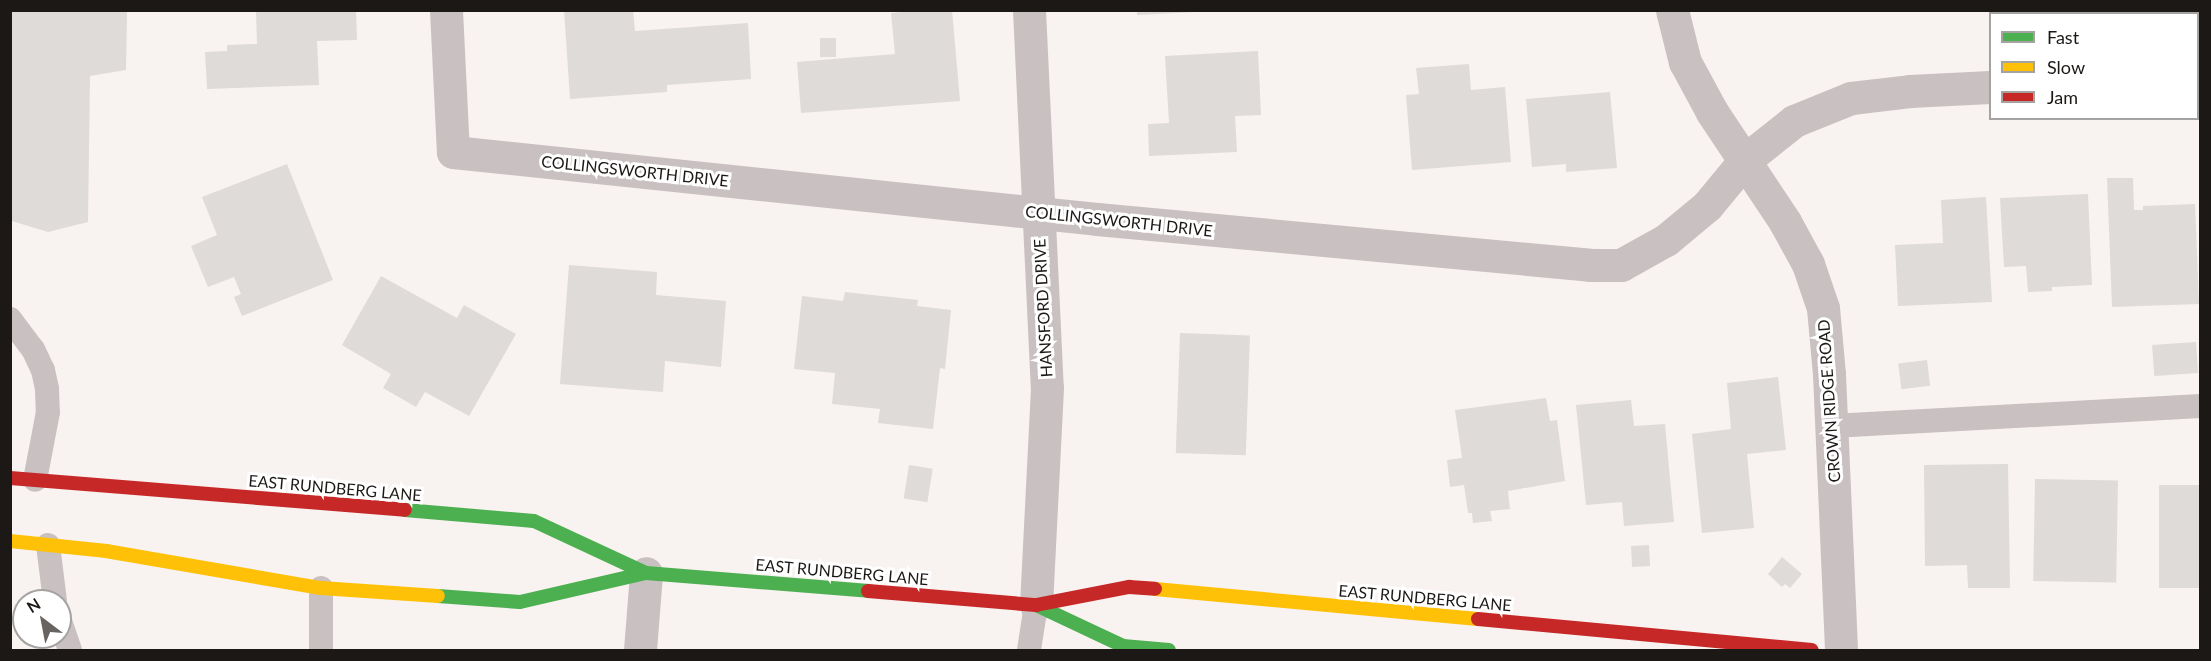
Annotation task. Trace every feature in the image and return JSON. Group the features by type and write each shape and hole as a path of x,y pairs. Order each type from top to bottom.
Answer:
{"main road":[{"name":"EAST RUNDBERG LANE","path":"10,478 534,521 646,573"},
{"name":"EAST RUNDBERG LANE","path":"10,541 106,551 321,588 520,602 646,573 1036,605 1129,587 1812,651"},
{"name":"EAST RUNDBERG LANE","path":"1036,605 1123,646 1169,651"}],"street":[{"name":"COLLINGSWORTH DRIVE","path":"446,10 453,152 1038,213 1578,264 1621,266 1666,240 1707,206 1745,160 1794,121 1851,98 1910,91 1989,87"},
{"name":"HANSFORD DRIVE","path":"1029,10 1047,388 1036,605"},
{"name":"CROWN RIDGE ROAD","path":"1672,10 1685,62 1712,112 1785,222 1808,264 1823,308 1832,426 1841,651"},
{"path":"640,651 646,573"}],"lane":[{"path":"10,319 33,349 43,370 47,389 48,412 35,480"},
{"path":"1832,426 2200,406"},
{"path":"48,545 54,589"},
{"path":"321,588 321,651"},
{"path":"1029,651 1036,605"}],"building":[{"path":"10,10 127,10 126,70 90,76 88,222 48,232 12,221"},
{"path":"256,10 356,10 357,40 317,41 319,85 207,89 205,52 227,51 227,45 257,44"},
{"path":"564,10 633,10 635,31 748,23 751,79 667,85 667,92 570,99"},
{"path":"952,10 960,101 801,113 797,62 895,54 891,13"},
{"path":"1137,10 1196,10 1196,12 1137,15"},
{"path":"820,38 836,38 836,57 820,57"},
{"path":"1258,51 1261,115 1235,116 1237,152 1149,156 1148,124 1169,123 1165,56"},
{"path":"1469,64 1471,90 1505,87 1511,162 1412,170 1406,95 1419,94 1416,68"},
{"path":"1610,92 1617,168 1566,172 1566,164 1532,167 1526,99"},
{"path":"287,164 333,280 242,316 234,297 241,294 234,277 208,287 191,246 217,235 202,197"},
{"path":"2107,178 2133,178 2134,210 2143,210 2143,206 2195,204 2199,304 2112,307"},
{"path":"2088,194 2092,285 2052,287 2052,291 2028,292 2026,266 2004,267 2000,198"},
{"path":"1986,197 1992,302 1898,306 1895,245 1943,243 1941,200"},
{"path":"569,265 657,272 656,295 726,301 721,367 665,361 663,392 560,384"},
{"path":"381,276 457,318 464,305 516,334 469,416 425,392 416,407 383,388 391,374 342,345"},
{"path":"845,292 918,300 917,306 951,310 945,369 940,368 933,429 878,423 880,409 832,404 835,373 794,369 802,296 843,301"},
{"path":"1180,333 1250,335 1246,455 1176,453"},
{"path":"2196,342 2198,373 2154,376 2152,345"},
{"path":"1927,360 1930,386 1901,389 1898,364"},
{"path":"1778,377 1786,450 1747,454 1754,528 1702,533 1692,434 1731,429 1727,383"},
{"path":"1546,398 1550,421 1557,420 1565,481 1508,491 1510,509 1490,511 1492,521 1473,523 1472,513 1468,513 1464,485 1450,487 1447,460 1462,458 1455,410"},
{"path":"1631,400 1634,426 1665,424 1674,522 1624,526 1622,502 1586,505 1576,405"},
{"path":"2008,464 2010,588 1968,588 1967,565 1925,566 1924,465"},
{"path":"909,465 933,469 927,502 904,499"},
{"path":"2035,479 2118,480 2116,582 2033,581"},
{"path":"2159,485 2200,485 2200,588 2159,588"},
{"path":"1649,545 1650,566 1632,567 1631,546"},
{"path":"1782,557 1802,574 1790,588 1785,584 1782,587 1768,574"}],"traffic: fast":[{"path":"405,510 534,521 646,573"},
{"path":"438,596 520,602 646,573 868,591"},
{"path":"1036,605 1123,646 1169,650"}],"traffic: slow":[{"path":"10,541 106,551 321,588 438,596"},
{"path":"1155,589 1478,619"}],"traffic: jam":[{"path":"10,478 405,510"},
{"path":"868,591 1036,605 1129,587 1155,589"},
{"path":"1478,619 1812,650"}]}
